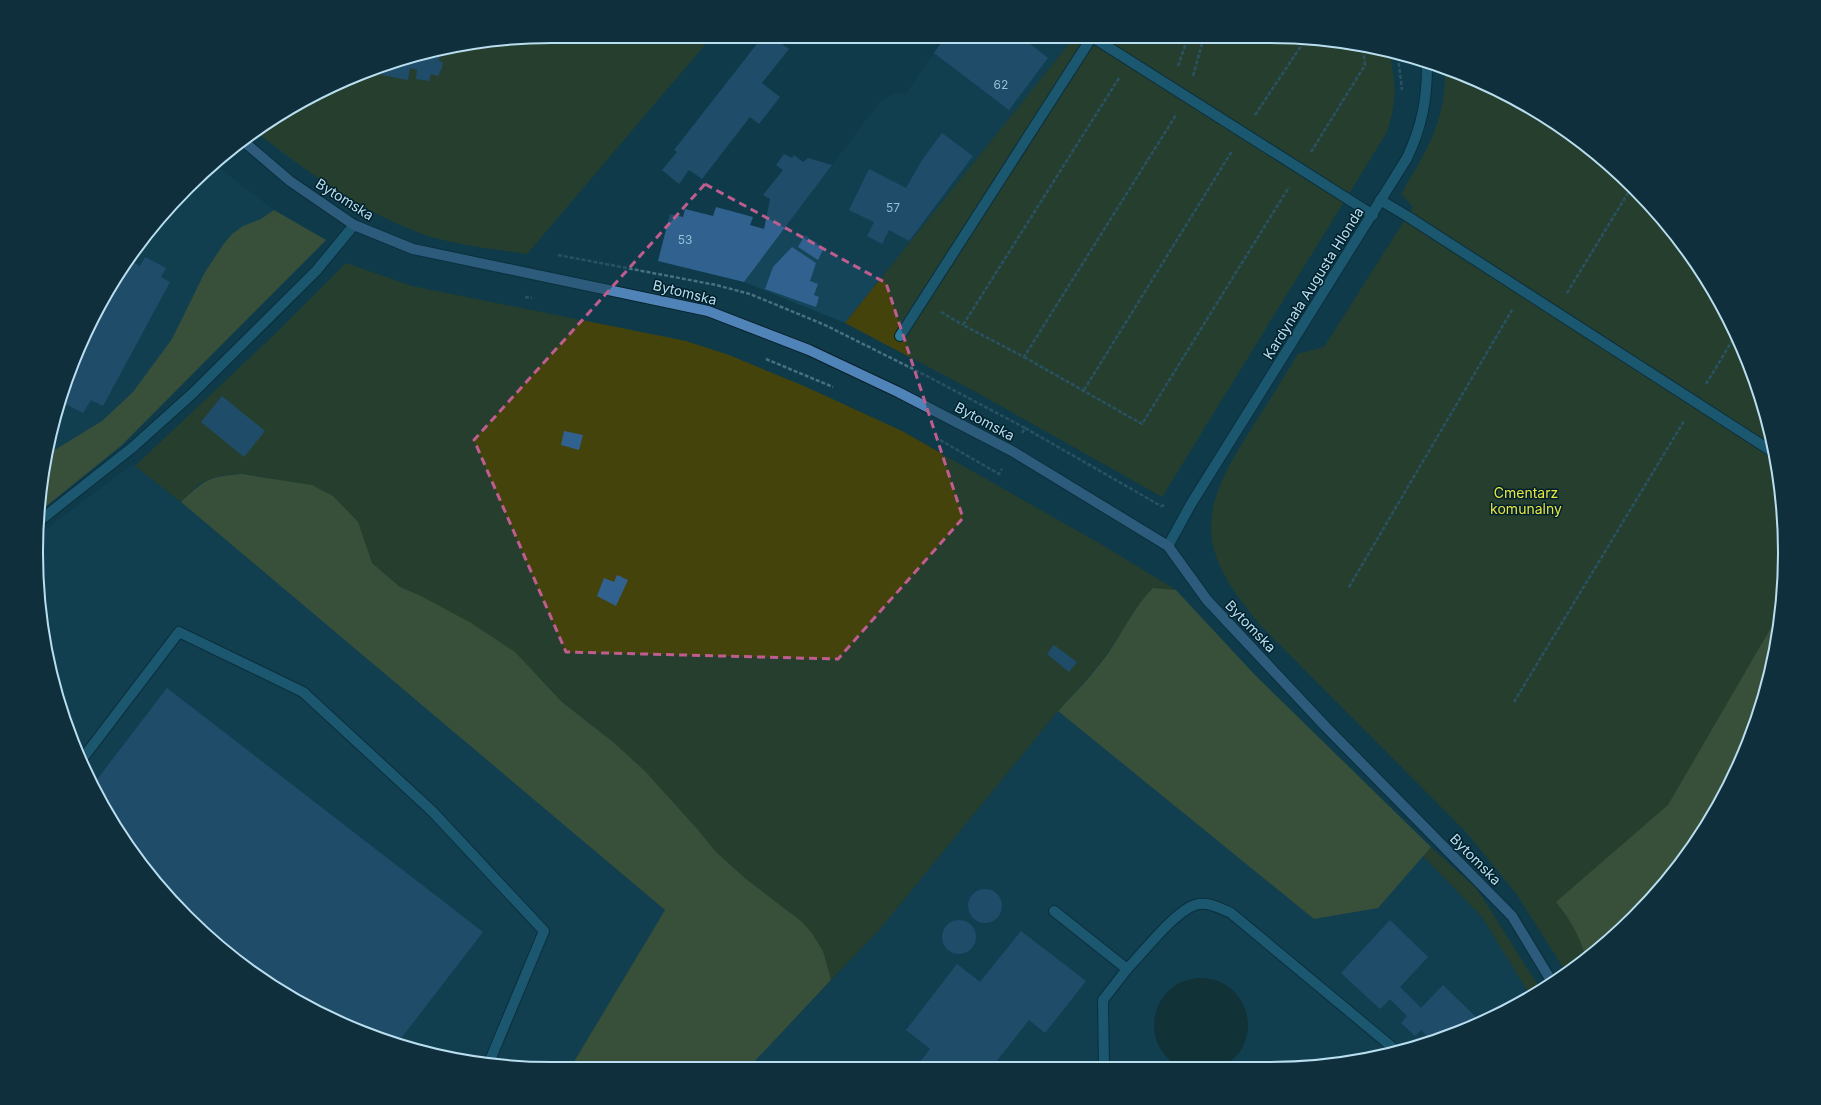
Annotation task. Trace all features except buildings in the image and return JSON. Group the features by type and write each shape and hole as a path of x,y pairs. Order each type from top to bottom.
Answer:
{"street":[{"path":"900,336 1088,43"},
{"path":"1102,43 1373,215"},
{"name":"Kardynała Augusta Hlonda","path":"1168,546 1191,504 1373,215 1380,200 1407,158 1418,134 1426,101 1427,68"},
{"name":"Bytomska","path":"247,144 290,181 354,226 412,249 708,311 809,350 898,392 1012,451 1168,546 1208,600 1325,726 1512,916 1549,978"},
{"path":"1380,200 1523,290 1767,448"},
{"path":"44,517 133,447 193,393 316,272 354,226"},
{"path":"86,755 180,632 303,692 432,811 544,931 491,1058"},
{"path":"1104,1062 1103,1000 1127,969 1179,915 1196,905 1212,904 1231,913 1392,1047"},
{"path":"1054,911 1127,969"}],"path":[{"path":"1171,87 1186,43"},
{"path":"1024,357 1187,97 1202,43"},
{"path":"1084,390 1244,132 1302,44"},
{"path":"923,302 1084,390 1142,424 1365,65 1363,52"},
{"path":"963,325 1130,60"},
{"path":"1398,60 1403,84 1402,96"},
{"path":"1556,312 1628,191"},
{"path":"1349,587 1523,290"},
{"path":"525,297 532,298"},
{"path":"1514,702 1732,342"},
{"path":"759,355 837,389"},
{"path":"933,436 999,474 1025,428 1160,506 1170,505"}],"highlighted area":[{"path":"705,184 886,283 963,518 838,659 566,652 474,440"}],"shaded area":[{"path":"941,43 1070,43 845,323 744,282 879,103 896,93 905,95"},
{"path":"219,168 274,210 326,240 122,445 45,507 47,486 60,421 70,389 96,327 111,298 148,242 192,192"},
{"path":"274,210 326,240 122,445 45,507 47,486 54,451 102,421 133,392 172,339 205,272 223,245 232,234 243,226 261,219"},
{"path":"133,464 181,502 665,910 574,1062 519,1061 486,1058 421,1045 358,1023 298,994 269,976 242,957 192,913 148,863 129,836 111,807 82,747 60,684 47,619 44,586 44,531"},
{"path":"242,474 312,485 333,496 358,522 372,563 400,587 419,595 471,623 515,652 562,702 613,742 645,771 715,851 746,879 801,921 811,932 823,951 831,980 754,1062 574,1062 665,910 181,502 208,480 222,476"},
{"path":"1153,588 1176,590 1255,675 1431,847 1378,908 1314,919 1058,711 1099,666 1135,610"},
{"path":"1773,624 1761,684 1751,716 1739,747 1710,807 1673,863 1652,888 1629,913 1584,953 1574,928 1556,902 1668,805"},
{"path":"1058,711 1314,919 1378,908 1422,855 1482,917 1527,991 1494,1009 1432,1035 1400,1045 1335,1058 1268,1062 754,1062 880,929"},
{"path":"1192,979 1210,979 1227,986 1240,999 1247,1016 1247,1034 1244,1043 1240,1051 1229,1062 1173,1062 1162,1051 1155,1034 1155,1016 1162,999 1175,986"}],"green space":[{"path":"706,43 527,254 454,243 412,230 391,221 350,199 293,160 260,135 298,111 327,96 389,70 421,60 486,47 519,44"},
{"path":"1070,43 1302,44 1335,47 1390,58 1394,85 1394,102 1387,132 1162,497 976,392 845,323"},
{"name":"Cmentarz komunalny","path":"1445,75 1494,96 1523,111 1552,129 1579,148 1629,192 1673,242 1710,298 1739,358 1761,421 1774,486 1778,552 1777,586 1773,624 1668,806 1557,902 1571,920 1585,952 1563,968 1515,892 1465,831 1261,626 1238,597 1224,575 1212,540 1211,524 1213,507 1224,476 1241,446 1298,354 1324,347 1413,207 1401,194 1419,164 1433,135 1442,105"},
{"path":"346,263 412,286 686,341 729,355 804,386 902,431 1104,546 1176,590 1154,588 1147,595 1098,666 1058,711 880,929 831,980 823,951 801,921 746,879 715,851 645,771 613,742 562,702 541,679 419,595 400,587 372,563 333,496 312,485 242,474 225,475 212,478 199,484 181,502 135,466 277,332"},
{"path":"1431,847 1477,889 1538,985 1527,991 1482,917 1422,855"}]}
